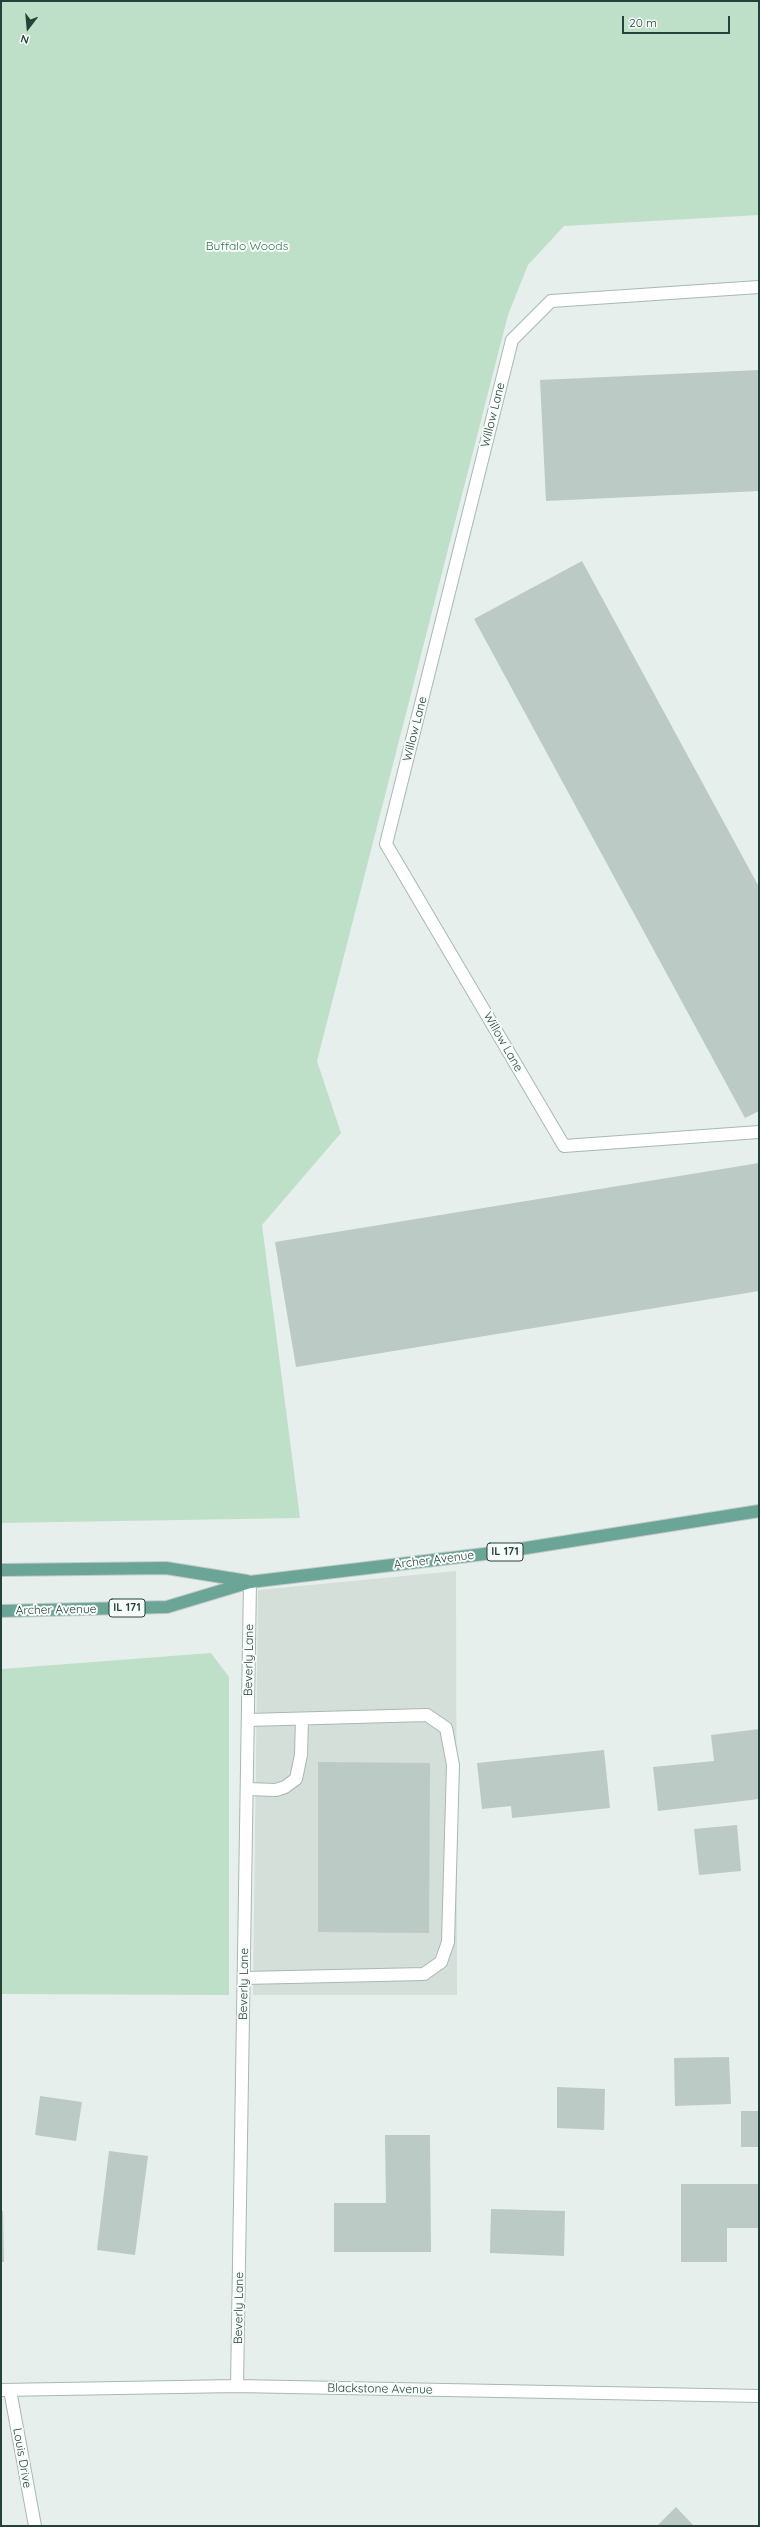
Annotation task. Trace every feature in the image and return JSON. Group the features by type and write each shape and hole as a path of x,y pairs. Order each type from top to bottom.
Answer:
{"main road":[{"name":"Archer Avenue","path":"1,1611 167,1607 250,1582 501,1552 759,1511"},
{"name":"Archer Avenue","path":"1,1570 166,1568 250,1582"}],"street":[{"name":"Willow Lane","path":"759,287 551,301 512,340 386,844 564,1146 759,1132"},
{"name":"Beverly Lane","path":"237,2386 250,1582"},
{"path":"244,1978 424,1974 441,1962 448,1942 453,1765 446,1728 427,1715 248,1720"},
{"path":"247,1789 276,1790 285,1787 296,1779 301,1755 302,1719"},
{"name":"Blackstone Avenue","path":"5,2390 237,2386 759,2396"},
{"name":"Louis Drive","path":"5,2390 35,2526"}],"shaded area":[{"path":"456,1571 457,1995 253,1995 258,1590"}],"green space":[{"name":"Buffalo Woods","path":"1,1 759,1 759,215 564,226 528,265 508,315 317,1061 341,1133 262,1225 300,1518 1,1523"},
{"path":"211,1653 229,1677 229,1995 1,1994 1,1669"}],"building":[{"path":"759,370 759,491 546,501 540,380"},
{"path":"582,561 759,887 759,1111 745,1118 474,619"},
{"path":"759,1163 759,1291 296,1367 275,1242"},
{"path":"759,1729 759,1799 658,1811 653,1767 714,1761 711,1735"},
{"path":"604,1750 610,1808 512,1818 511,1806 482,1809 477,1763"},
{"path":"318,1762 430,1763 429,1933 318,1932"},
{"path":"737,1825 741,1871 699,1875 694,1829"},
{"path":"729,2057 731,2104 675,2106 674,2058"},
{"path":"557,2087 605,2089 604,2130 557,2128"},
{"path":"40,2096 82,2102 76,2141 35,2135"},
{"path":"741,2111 759,2111 759,2147 741,2147"},
{"path":"385,2135 430,2135 431,2252 334,2252 334,2203 386,2203"},
{"path":"109,2151 148,2156 135,2255 97,2250"},
{"path":"681,2184 758,2184 758,2228 727,2228 727,2262 681,2262"},
{"path":"491,2209 565,2211 564,2256 490,2253"},
{"path":"1,2211 3,2211 4,2262 1,2262"},
{"path":"676,2507 694,2526 657,2526"}]}
